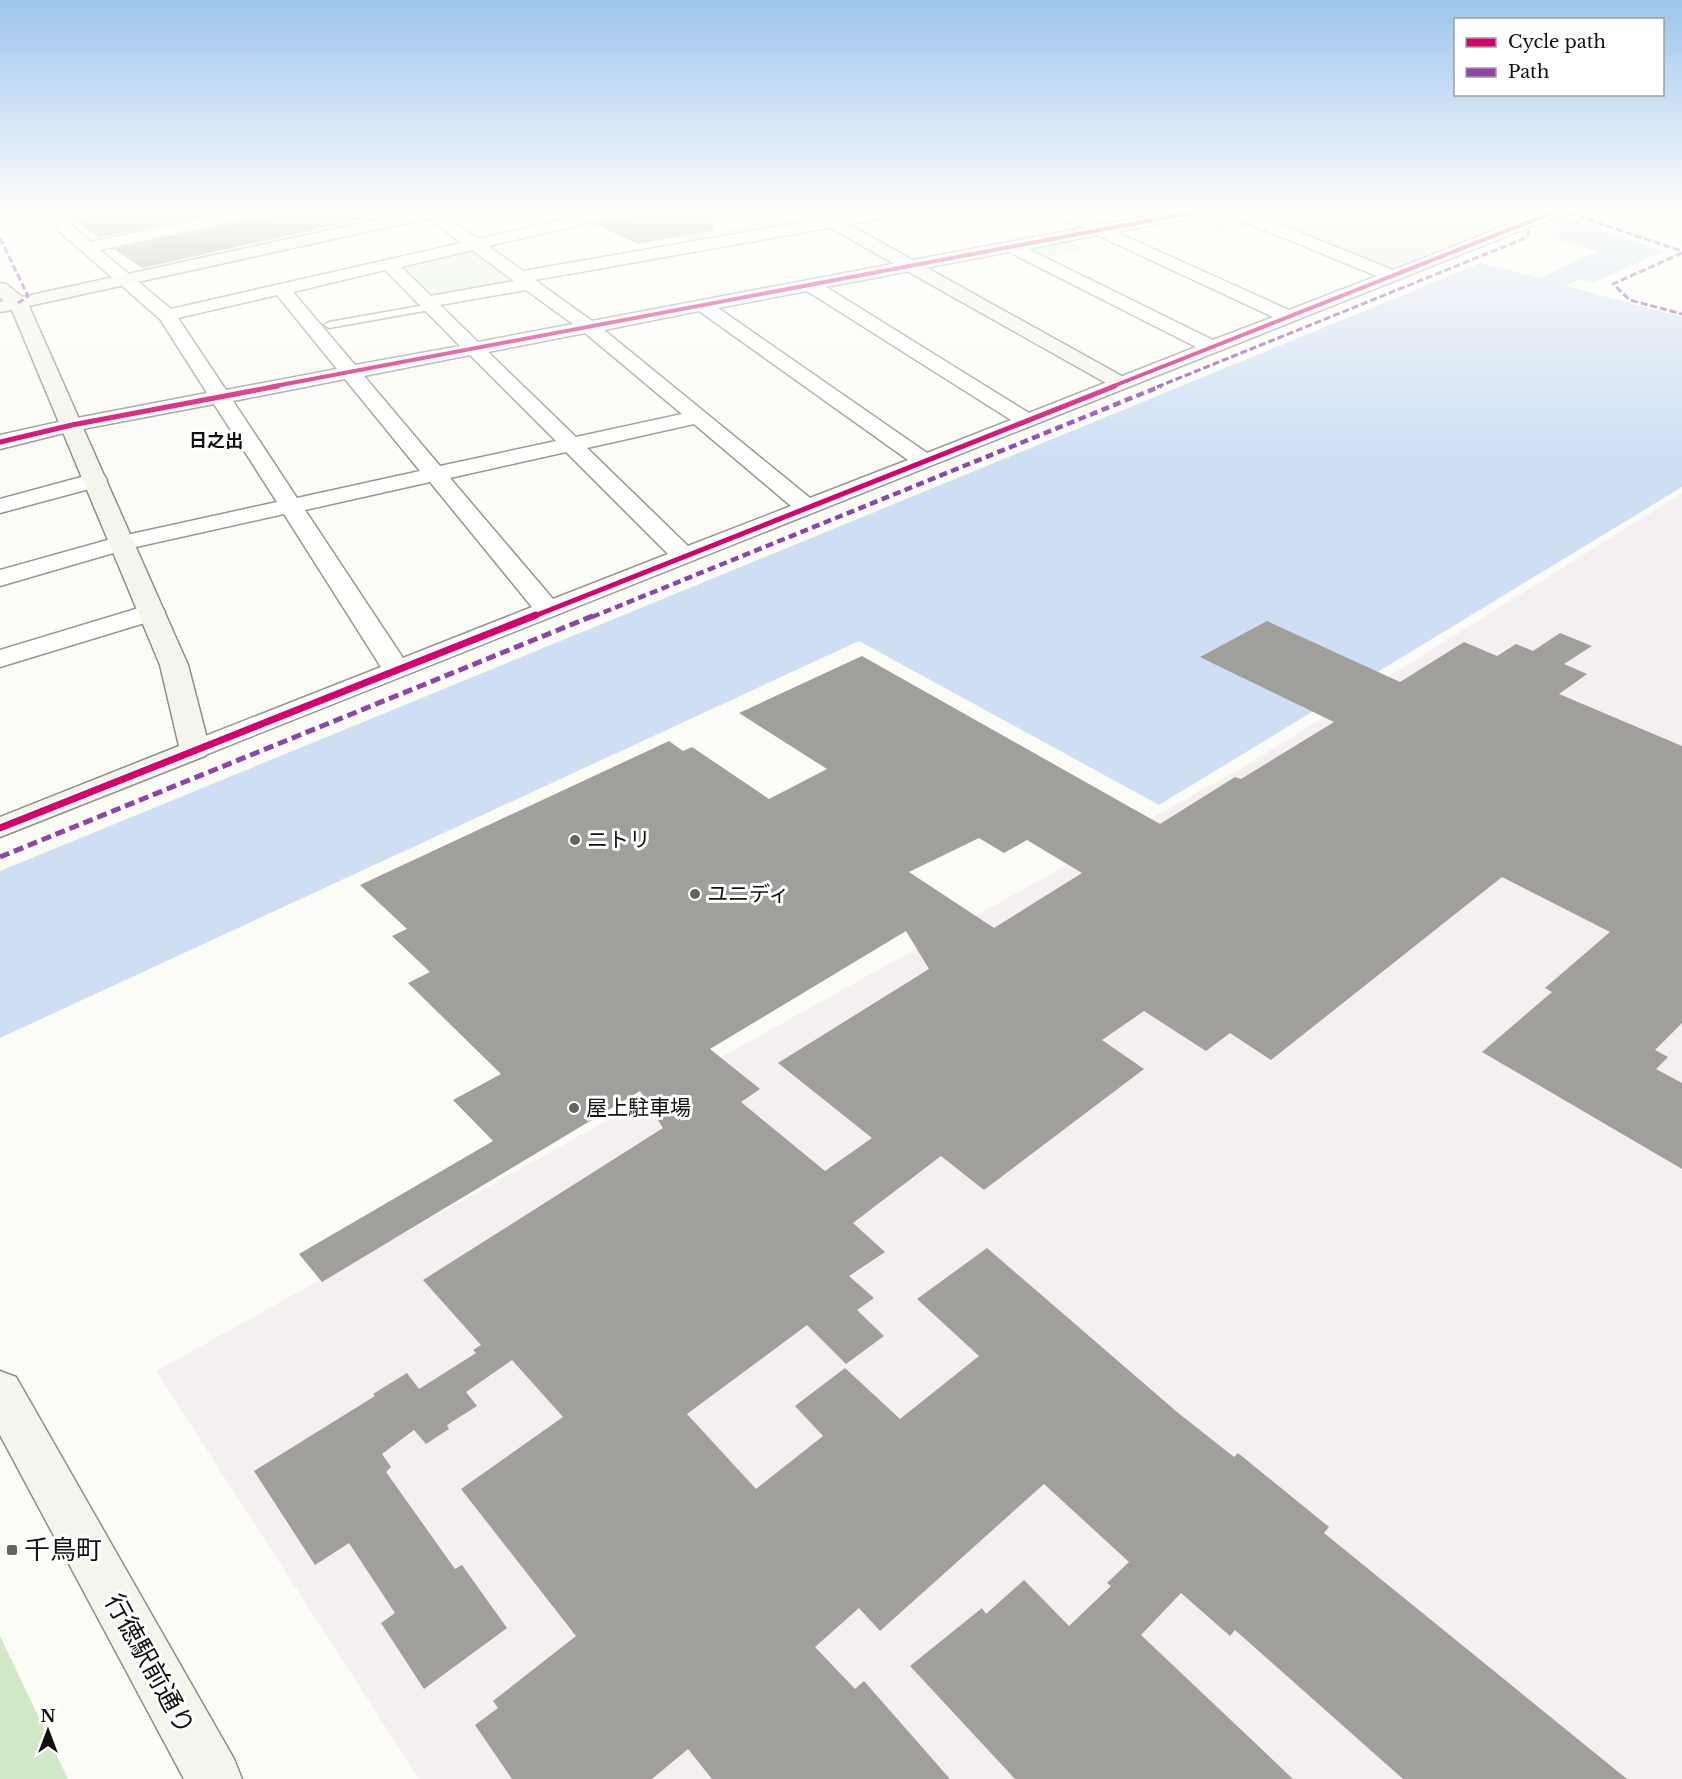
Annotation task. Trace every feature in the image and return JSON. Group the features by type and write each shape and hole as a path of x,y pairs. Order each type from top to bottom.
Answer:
{"street":[{"path":"2,291 72,425 152,612 174,665 195,750"},
{"path":"9,305 72,291"},
{"path":"140,291 167,315 397,670"},
{"path":"167,315 272,291"},
{"path":"283,291 548,610"},
{"path":"415,291 684,556"},
{"path":"429,305 483,291"},
{"path":"540,291 588,327 807,507"},
{"path":"0,442 72,425 777,291"},
{"path":"820,291 1026,420"},
{"path":"956,291 1120,382"},
{"path":"1099,291 1210,347"},
{"path":"1232,291 1287,316"},
{"path":"0,828 1350,291"},
{"path":"702,305 924,461"},
{"path":"5,569 697,417"},
{"path":"0,506 96,480"},
{"path":"0,659 152,612"},
{"name":"行徳駅前通り","path":"0,1391 214,1779"}],"lane":[{"path":"329,325 429,305"}],"shaded area":[{"path":"1682,493 1682,1779 419,1779 156,1371 1247,765"}],"green space":[{"path":"425,291 470,291 432,298"},
{"path":"0,1636 68,1779 0,1779"}],"water":[{"path":"1413,291 1585,291 1682,317 1682,487 1159,805 859,641 0,1038 0,871"}],"building":[{"path":"1267,621 1400,682 1464,642 1497,656 1516,644 1533,651 1560,633 1592,646 1564,664 1587,674 1559,694 1682,746 1682,1023 1655,1050 1668,1057 1656,1069 1682,1083 1682,1169 1482,1052 1552,992 1545,988 1610,932 1502,877 1271,1060 1230,1033 1206,1051 1144,1011 1102,1040 1144,1069 984,1190 941,1156 853,1223 885,1252 849,1276 874,1298 857,1310 884,1336 846,1364 807,1325 687,1414 756,1489 823,1436 795,1406 845,1368 900,1419 979,1356 917,1299 987,1248 1177,1412 1234,1457 1238,1453 1329,1527 1324,1533 1627,1779 1403,1779 1235,1630 1230,1636 1181,1593 1141,1635 1293,1779 1015,1779 910,1666 982,1608 986,1614 1024,1580 1069,1626 1111,1586 1107,1583 1129,1562 1044,1484 880,1631 859,1608 815,1647 855,1689 864,1681 950,1779 712,1779 688,1749 652,1779 512,1779 475,1725 498,1708 493,1701 576,1636 461,1489 563,1417 512,1360 466,1392 477,1406 447,1425 449,1429 426,1444 414,1430 382,1454 391,1467 386,1472 455,1569 462,1565 507,1628 424,1689 381,1623 395,1613 349,1543 315,1565 254,1471 375,1396 373,1394 407,1373 419,1389 476,1353 473,1350 481,1345 423,1280 663,1128 640,1091 322,1282 299,1254 493,1141 453,1100 501,1074 408,983 430,972 392,936 407,929 360,885 669,741 683,751 692,747 769,799 827,769 739,713 862,656 1160,824 1235,777 1241,779 1334,722 1200,657","holes":["979,838 1004,853 1027,840 1082,873 994,928 909,872","906,931 929,969 778,1063 872,1138 825,1171 741,1102 760,1089 710,1049"]}],"marked path":[{"path":"18,303 28,296 26,291"},
{"path":"0,857 1395,291"},
{"path":"1620,291 1630,300 1682,314"}],"cycle path":[{"path":"0,442 72,425 778,291"},
{"path":"0,828 1355,291"}],"place":[{"name":"ニトリ","path":"575,840"},
{"name":"ユニディ","path":"695,894"},
{"name":"屋上駐車場","path":"574,1108"},
{"name":"千鳥町","path":"12,1550"}],"district":[{"name":"日之出","path":"216,441"}]}
